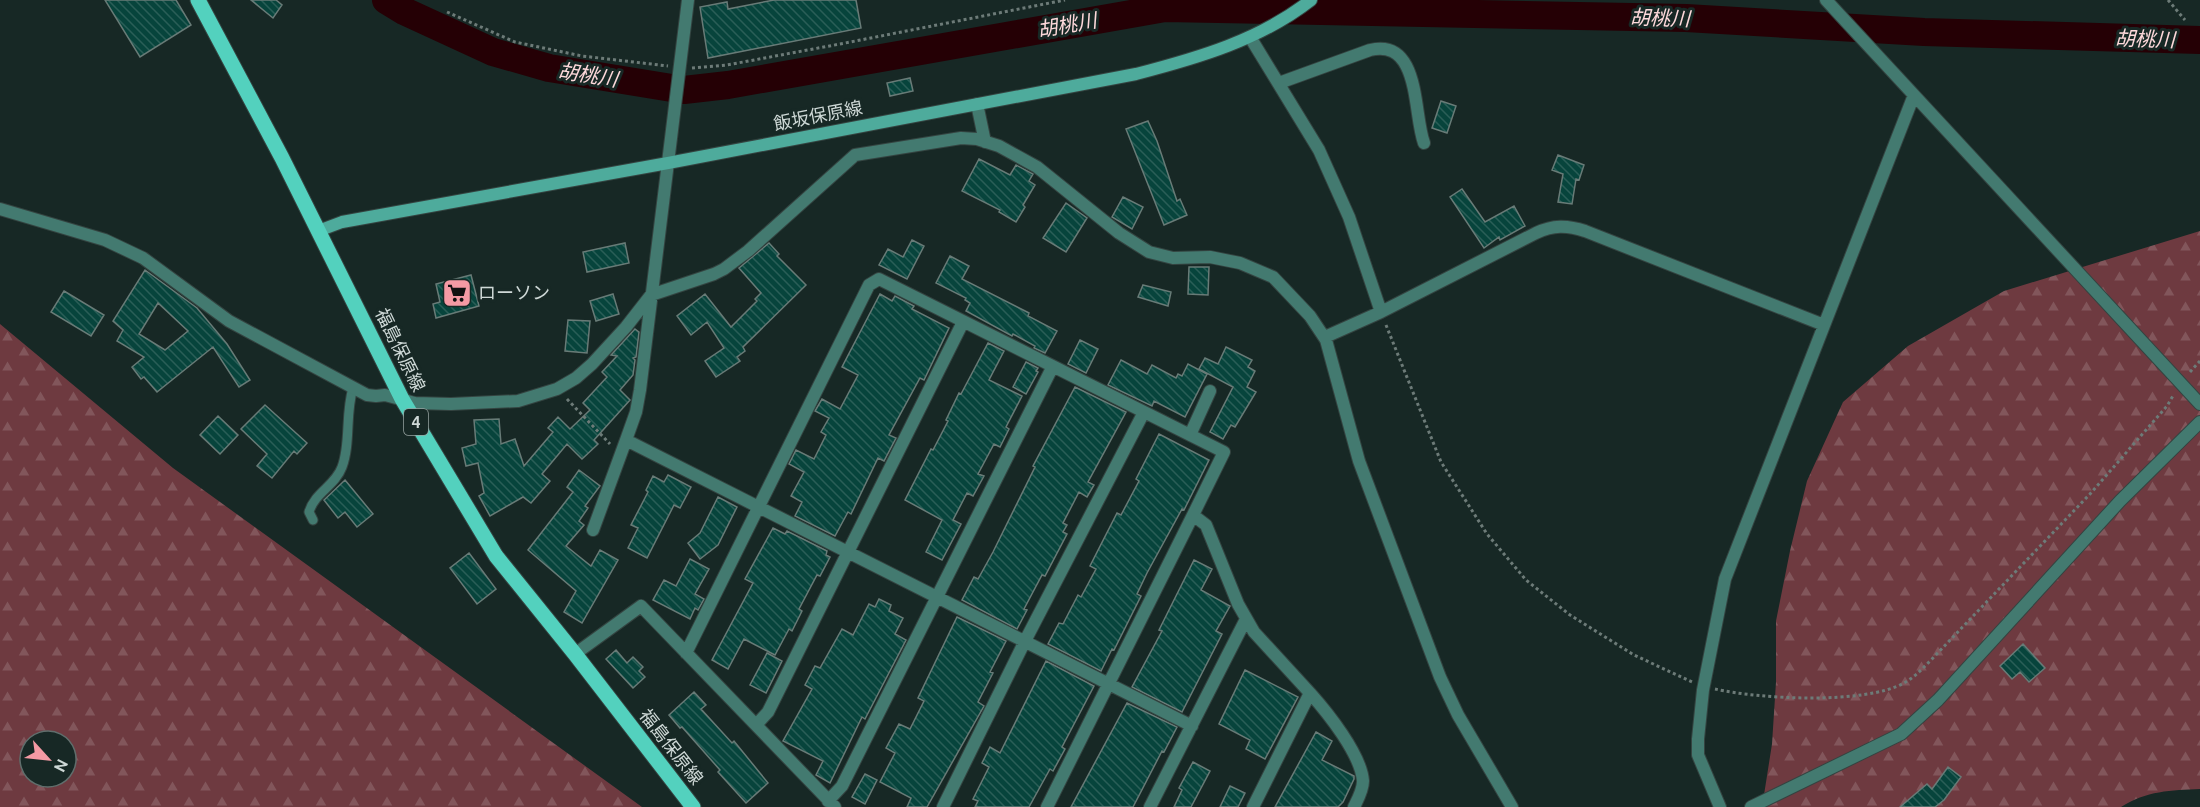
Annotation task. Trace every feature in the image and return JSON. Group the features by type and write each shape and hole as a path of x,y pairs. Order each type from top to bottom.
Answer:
{"main road":[{"name":"福島保原線","path":"198,0 402,399 496,556 693,807"},
{"name":"飯坂保原線","path":"318,231 342,222 1136,74 1189,61 1252,36 1311,0"}],"street":[{"path":"593,530 636,412 640,390 688,0"},
{"path":"1827,0 2200,404"},
{"path":"1252,36 1332,176 1349,217 1382,312"},
{"path":"1279,83 1370,50 1386,48 1394,51 1413,78 1418,123 1424,144"},
{"path":"1720,807 1698,755 1704,686 1725,579 1914,95"},
{"path":"977,104 985,142"},
{"path":"0,209 105,240 143,258 229,321 367,395 385,395 424,404 518,401 557,389 576,378 626,327 651,295 714,274 724,268 748,251 855,155 961,138 999,146 1037,166 1119,233 1149,252 1173,258 1210,257 1240,262 1273,277 1310,316 1325,337 1359,461 1440,677 1458,715 1512,807"},
{"path":"1325,337 1382,312 1536,232 1549,227 1564,226 1585,231 1824,325"},
{"path":"686,652 869,285 879,279 1052,368 1224,452 1047,807"},
{"path":"756,725 768,712 963,322"},
{"path":"575,654 641,606 832,804 1052,368"},
{"path":"1190,435 1210,390"},
{"path":"943,807 1025,641 1144,412"},
{"path":"1751,807 1873,749 1909,728 1938,700 2120,501 2200,422"},
{"path":"626,440 1192,726"},
{"path":"1193,515 1206,525 1214,539 1238,604 1254,632 1310,693 1342,733 1363,779 1362,791 1354,807"},
{"path":"1150,807 1246,619"},
{"path":"1253,807 1310,693"}],"lane":[{"path":"313,520 309,512 311,505 317,496 336,480 343,466 353,388"}],"path":[{"path":"447,12 515,42 582,56 693,68 739,63 1065,0"},
{"path":"2168,0 2185,20"},
{"path":"1382,312 1441,462 1486,534 1526,580 1570,615 1634,655 1704,686 1753,696 1851,697 1882,691 1902,684 1917,674 2090,494 2167,406 2180,382 2200,361"},
{"path":"557,389 621,454"}],"green space":[{"path":"2200,231 2200,789 2149,795 2121,807 1757,807 1764,795 1772,744 1776,682 1776,621 1790,551 1807,481 1843,402 1908,346 2004,291"},
{"path":"0,324 173,468 642,807 0,807"}],"building":[{"path":"105,0 176,0 191,25 140,57"},
{"path":"251,0 276,0 282,5 273,18"},
{"path":"774,0 856,0 861,28 708,58 700,7 727,2 728,9"},
{"path":"910,78 913,91 890,96 887,83"},
{"path":"1441,101 1456,106 1447,133 1432,128"},
{"path":"1148,121 1177,201 1180,199 1187,215 1164,225 1126,129"},
{"path":"1558,155 1584,165 1579,180 1576,179 1572,204 1558,202 1563,174 1552,170"},
{"path":"979,159 1010,175 1016,165 1033,174 1029,181 1035,185 1016,222 999,212 1000,210 962,191"},
{"path":"1462,189 1485,222 1514,206 1525,226 1500,240 1499,237 1484,248 1450,197"},
{"path":"1123,197 1143,207 1132,229 1112,217"},
{"path":"1066,203 1087,218 1066,252 1043,238"},
{"path":"912,240 924,246 907,279 879,265 888,249 903,257"},
{"path":"625,243 629,263 587,272 583,252"},
{"path":"769,243 779,254 777,256 806,285 743,347 745,351 737,357 740,361 716,377 705,361 724,348 707,322 691,335 677,316 705,294 731,327 757,301 755,299 761,293 739,268"},
{"path":"950,256 969,266 962,279 1029,313 1028,316 1057,331 1045,353 966,311 970,303 965,300 966,298 936,283"},
{"path":"1189,267 1209,267 1208,295 1188,294"},
{"path":"145,270 197,308 227,344 250,380 239,387 213,347 157,392 144,377 141,379 132,367 144,357 117,341 123,330 113,321","holes":["158,303 188,331 165,350 139,334"]},
{"name":"ローソン","path":"471,275 479,306 436,318 433,304 440,302 436,284"},
{"path":"1143,285 1171,292 1168,306 1138,297"},
{"path":"64,291 104,315 91,336 51,312"},
{"path":"613,294 619,314 596,321 590,301"},
{"path":"880,294 892,301 895,296 914,306 912,309 949,328 924,380 920,378 889,435 896,438 884,461 878,458 851,514 848,512 835,536 795,516 802,502 791,496 804,472 789,464 796,450 814,459 826,435 821,432 829,418 815,411 822,399 840,409 858,375 842,367"},
{"path":"568,320 590,321 587,353 565,351"},
{"path":"635,329 639,332 636,357 633,358 635,360 633,375 620,390 630,400 594,440 598,444 582,459 567,444 542,474 550,481 531,503 523,497 490,516 479,496 484,493 478,463 466,466 462,448 476,444 474,420 499,419 501,444 515,439 524,466 553,432 548,428 558,417 570,429 590,410 583,403 607,377 602,372 617,356 611,355"},
{"path":"1080,340 1098,349 1086,373 1068,364"},
{"path":"988,343 1004,351 989,380 1022,396 1006,427 1009,429 1000,447 994,444 978,474 984,476 973,496 967,493 953,520 961,524 942,560 926,552 942,520 905,500 948,421 946,420 959,393 961,394"},
{"path":"1226,347 1252,360 1248,367 1255,371 1247,387 1256,392 1235,427 1231,425 1223,439 1210,432 1233,387 1199,369 1205,358 1218,364"},
{"path":"1121,360 1147,374 1152,365 1176,378 1178,374 1182,376 1188,364 1207,374 1185,417 1154,401 1152,406 1108,385"},
{"path":"1026,362 1038,368 1036,371 1038,372 1026,394 1013,387"},
{"path":"1075,387 1126,412 1088,482 1094,485 1087,497 1079,492 1063,523 1067,525 1063,532 1067,534 1045,576 1042,575 1024,609 1027,610 1017,629 962,600 974,577 978,579 993,552 1035,467 1033,466"},
{"path":"265,405 307,443 297,454 294,451 272,478 257,466 267,454 241,429"},
{"path":"218,416 238,435 220,454 200,435"},
{"path":"1159,434 1209,460 1184,510 1182,509 1147,573 1137,594 1141,596 1101,671 1048,644 1059,623 1063,624 1078,595 1081,597 1096,569 1090,566 1117,513 1121,515 1139,481 1136,479"},
{"path":"579,470 600,486 585,506 588,508 579,521 584,525 566,546 591,566 600,550 618,560 582,623 564,612 576,591 528,550 573,492 567,487"},
{"path":"668,475 691,487 680,508 674,505 647,558 628,548 638,528 631,525 648,492 646,490 653,476 664,482"},
{"path":"345,480 373,514 357,527 345,512 338,518 324,500"},
{"path":"718,497 737,507 718,545 700,559 688,543 700,533"},
{"path":"773,528 785,534 787,531 827,551 826,555 830,557 820,576 817,575 799,609 802,611 792,631 789,629 775,655 744,639 728,669 712,660 753,583 745,579"},
{"path":"469,553 496,589 477,604 450,568"},
{"path":"690,559 709,569 695,594 704,599 698,610 695,608 690,619 653,600 664,580 676,586"},
{"path":"1194,560 1212,569 1201,590 1230,606 1216,631 1222,634 1182,712 1132,687 1162,631 1159,630"},
{"path":"879,599 891,605 889,611 903,618 895,634 906,640 865,719 862,717 830,783 816,775 823,761 783,741 812,689 805,685 815,666 820,668 842,629 853,635 869,604 875,607"},
{"path":"957,617 1006,641 978,702 984,706 927,807 907,807 911,798 880,782 895,753 886,748 899,724 910,729 924,701 918,698"},
{"path":"2023,644 2045,668 2029,682 2020,672 2012,679 2000,666"},
{"path":"616,650 627,663 633,657 643,667 639,671 645,677 633,688 606,659"},
{"path":"767,653 782,661 766,693 750,685"},
{"path":"1046,661 1094,686 1062,747 1065,749 1053,771 1050,769 1029,807 975,807 978,801 973,799 989,767 982,763 990,747 1000,753"},
{"path":"1245,670 1298,697 1265,759 1246,749 1250,740 1219,724"},
{"path":"694,692 706,705 701,709 732,743 734,741 768,783 746,803 718,772 720,770 669,715"},
{"path":"1127,703 1177,727 1164,752 1162,751 1133,807 1071,807"},
{"path":"1316,732 1332,741 1322,760 1354,776 1343,802 1338,807 1275,807"},
{"path":"1193,762 1210,771 1191,807 1174,807 1182,790 1179,788"},
{"path":"1948,767 1961,777 1944,800 1935,807 1900,807 1927,784 1932,789"},
{"path":"865,774 877,780 865,804 852,797"},
{"path":"1230,786 1245,793 1238,807 1220,807"}],"waterway":[{"name":"胡桃川","path":"386,0 404,11 493,52 549,68 684,90 728,85 1165,8 1686,18 1924,32 2200,40"}],"place":[{"name":"ローソン","path":"457,293"}]}
